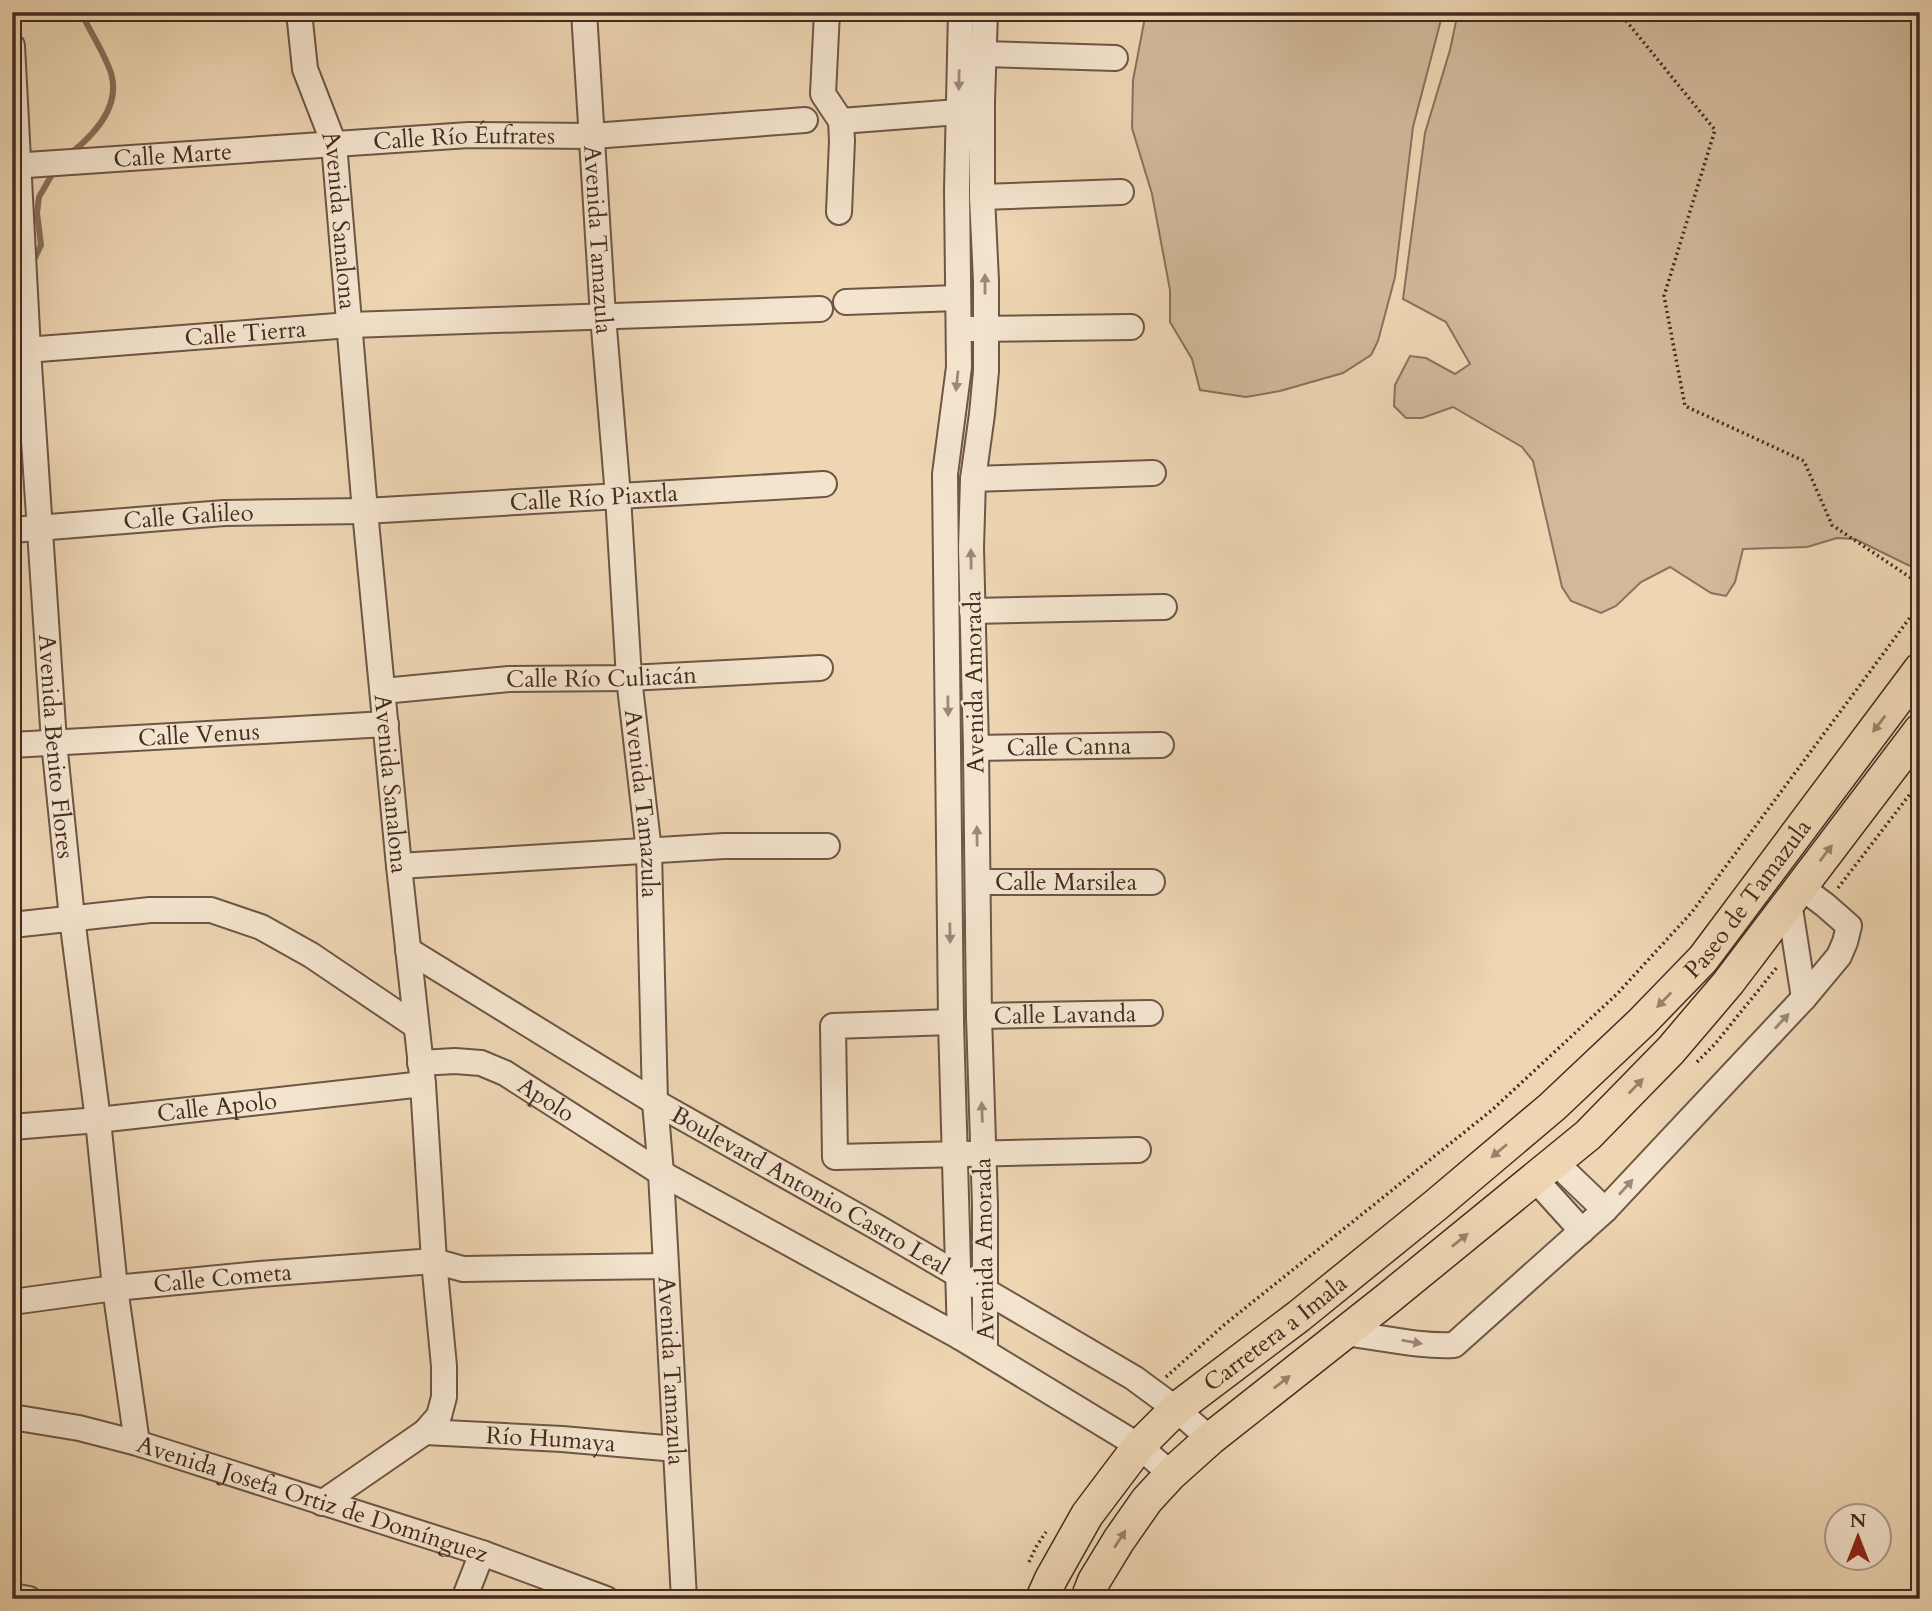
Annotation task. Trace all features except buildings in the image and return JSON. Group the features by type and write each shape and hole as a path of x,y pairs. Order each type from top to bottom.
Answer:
{"main road":[{"name":"Paseo de Tamazula","path":"1552,1107 1642,1022 1703,959 1920,669"},
{"name":"Paseo de Tamazula","path":"1588,1135 1671,1050 1728,983 1920,730"},
{"name":"Carretera a Imala","path":"1042,1599 1087,1515 1139,1446 1176,1409 1298,1316 1552,1107"},
{"name":"Carretera a Imala","path":"1087,1599 1094,1581 1147,1500 1209,1438 1344,1333 1588,1135"}],"street":[{"name":"Avenida Sanalona","path":"299,12 305,69 334,144 365,511 421,1074 444,1366 444,1397 439,1416 425,1432 322,1503"},
{"name":"Avenida Tamazula","path":"584,12 629,678 649,851 654,1102 661,1173 684,1599"},
{"path":"827,12 823,94 841,121 839,212"},
{"name":"Avenida Amorada","path":"960,1337 951,1022 945,474 959,367 958,112 961,12"},
{"name":"Avenida Amorada","path":"985,12 982,197 986,371 973,479 972,611 985,1205 985,1352"},
{"name":"Avenida Benito Flores","path":"12,46 20,350 40,529 54,742 115,1288 137,1443"},
{"path":"983,54 1115,58"},
{"path":"841,121 958,112"},
{"name":"Calle Río Éufrates","path":"334,144 469,135 593,136 805,120"},
{"name":"Calle Marte","path":"16,166 334,144"},
{"path":"982,197 1121,191"},
{"path":"846,302 957,298"},
{"name":"Calle Tierra","path":"20,350 350,325 820,309"},
{"path":"958,329 1131,327"},
{"path":"973,479 1153,473"},
{"name":"Calle Río Piaxtla","path":"365,511 824,484"},
{"name":"Calle Galileo","path":"12,530 224,513 365,511"},
{"path":"972,611 1164,607"},
{"path":"947,660 973,659"},
{"name":"Calle Río Culiacán","path":"383,691 509,679 629,678 820,668"},
{"name":"Calle Venus","path":"12,745 386,724"},
{"name":"Calle Canna","path":"976,748 1161,745"},
{"path":"399,866 724,846 827,846"},
{"name":"Calle Marsilea","path":"978,882 1152,882"},
{"path":"1344,1333 1430,1346 1454,1345 1605,1210 1804,998 1839,956 1849,926 1825,905 1795,895 1804,998"},
{"path":"12,925 149,911 211,910 261,927 311,955 416,1026"},
{"name":"Boulevard Antonio Castro Leal","path":"408,950 654,1102 875,1226 1134,1378 1209,1438"},
{"name":"Calle Lavanda","path":"979,1016 1150,1013"},
{"path":"951,1022 833,1026 835,1157 1138,1150"},
{"name":"Apolo","path":"421,1074 455,1061 481,1063 505,1073 661,1173"},
{"name":"Calle Apolo","path":"12,1127 98,1120 421,1074"},
{"path":"1545,1170 1605,1210"},
{"path":"1545,1170 1582,1231"},
{"path":"661,1173 960,1337 1139,1446 1171,1474"},
{"path":"958,1204 985,1205"},
{"name":"Calle Cometa","path":"12,1302 115,1288 434,1261 463,1269 666,1266"},
{"name":"Avenida Josefa Ortiz de Domínguez","path":"12,1417 137,1443 482,1553 606,1599"},
{"name":"Río Humaya","path":"425,1432 562,1439 676,1449"},
{"path":"464,1599 482,1553"},
{"path":"12,1596 29,1599"}],"path":[{"path":"1619,12 1715,130 1664,296 1685,406 1804,461 1832,525 1920,584"},
{"path":"1151,1390 1224,1325 1492,1110 1617,994 1692,912 1920,604"},
{"path":"1027,1568 1036,1547 1051,1526"}],"shaded area":[{"path":"1146,12 1443,12 1413,127 1395,277 1378,341 1371,355 1343,373 1280,391 1246,397 1200,390 1192,359 1170,322 1170,290 1152,194 1132,128 1133,80"},
{"path":"1458,12 1920,12 1920,571 1855,539 1837,538 1807,547 1743,549 1735,582 1726,596 1711,593 1670,567 1641,582 1616,606 1601,613 1571,601 1562,587 1533,461 1522,447 1453,407 1422,418 1406,418 1394,406 1395,385 1410,356 1426,358 1455,374 1470,364 1446,322 1403,299 1425,133 1450,50"}],"waterway":[{"path":"71,153 89,137 104,118 109,108 113,85 105,57 81,12"},
{"path":"33,262 41,245 37,213 39,197 54,171"}]}
